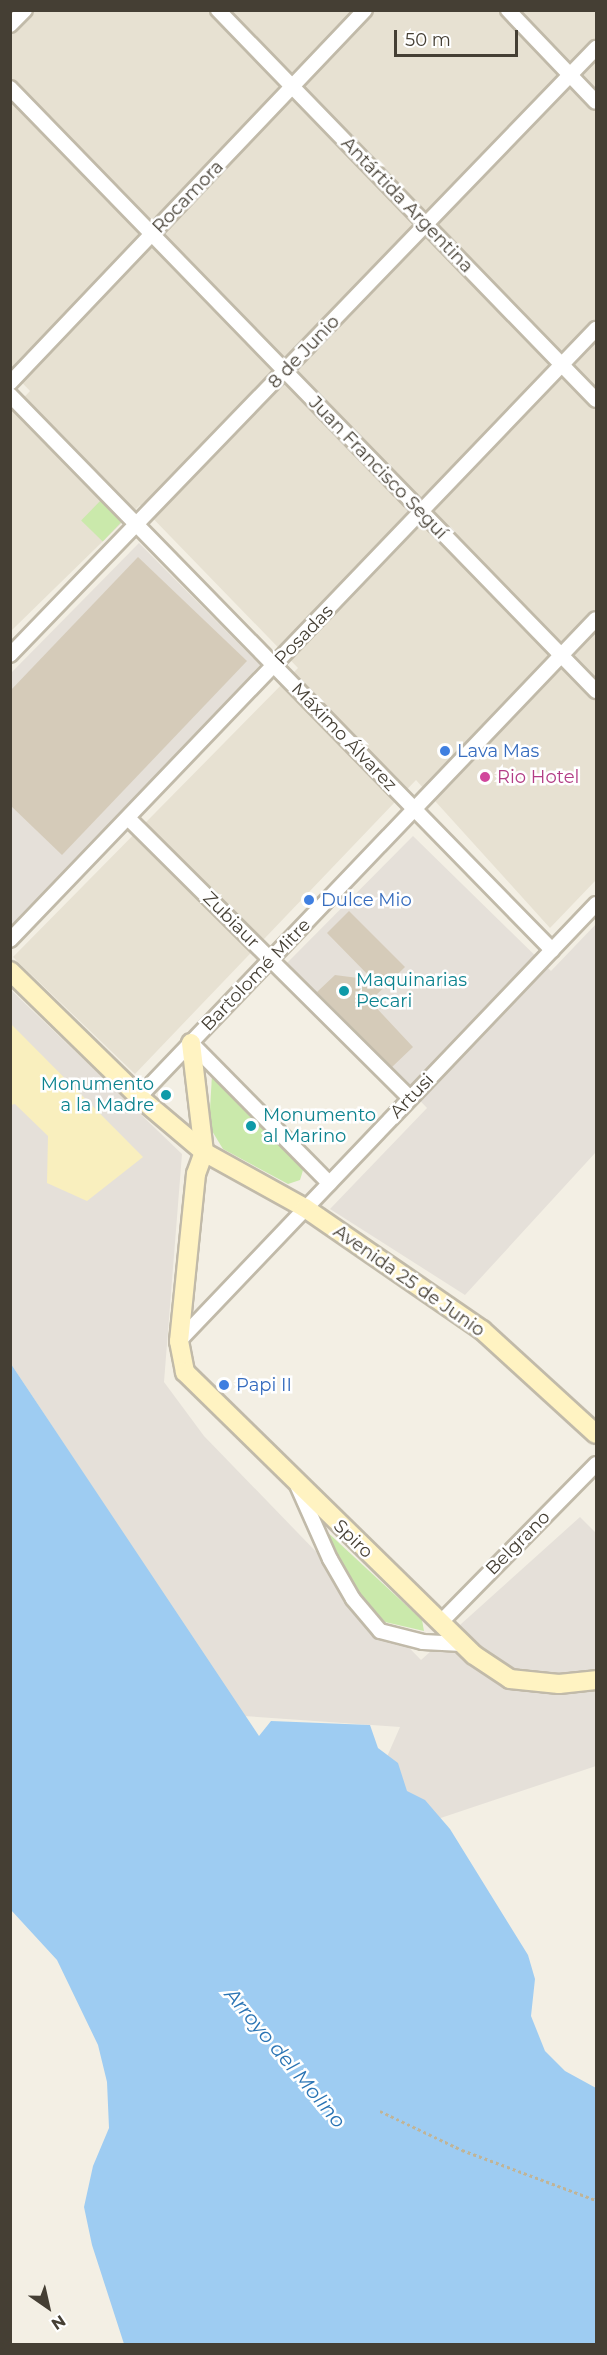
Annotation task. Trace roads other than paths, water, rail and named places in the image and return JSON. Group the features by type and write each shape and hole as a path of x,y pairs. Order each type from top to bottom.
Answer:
{"main road":[{"name":"Avenida 25 de Junio","path":"10,971 139,1097 204,1152 305,1208 482,1330 597,1434"},
{"path":"191,1042 204,1152"},
{"name":"Spiro","path":"204,1152 196,1174 180,1341 185,1372 202,1392 462,1644 510,1679 559,1684 597,1680"}],"street":[{"path":"10,26 25,10"},
{"name":"Antártida Argentina","path":"218,10 597,400"},
{"name":"Rocamora","path":"10,383 364,10"},
{"path":"508,10 597,102"},
{"name":"8 de Junio","path":"10,656 139,525 597,48"},
{"name":"Juan Francisco Seguí","path":"10,88 597,691"},
{"name":"Posadas","path":"10,940 597,329"},
{"name":"Máximo Álvarez","path":"10,395 552,950"},
{"name":"Bartolomé Mitre","path":"139,1097 597,619"},
{"name":"Zubiaur","path":"128,818 410,1098"},
{"name":"Artusi","path":"180,1341 597,904"},
{"path":"191,1042 329,1183"},
{"name":"Belgrano","path":"440,1623 597,1464"},
{"path":"296,1483 330,1560 353,1599 380,1631 423,1642 462,1644"}],"water":[{"name":"Arroyo del Molino","path":"11,1364 259,1736 271,1721 370,1725 378,1748 398,1763 407,1791 425,1800 450,1829 528,1955 535,1979 531,2016 545,2051 565,2071 596,2088 596,2344 124,2344 92,2245 84,2207 93,2166 109,2128 107,2082 98,2045 57,1960 11,1910"}],"place":[{"name":"Lava Mas","path":"445,751"},
{"name":"Rio Hotel","path":"485,777"},
{"name":"Dulce Mio","path":"309,900"},
{"name":"Maquinarias Pecari","path":"344,991"},
{"name":"Monumento a la Madre","path":"166,1095"},
{"name":"Monumento al Marino","path":"251,1126"},
{"name":"Papi II","path":"224,1385"}]}
